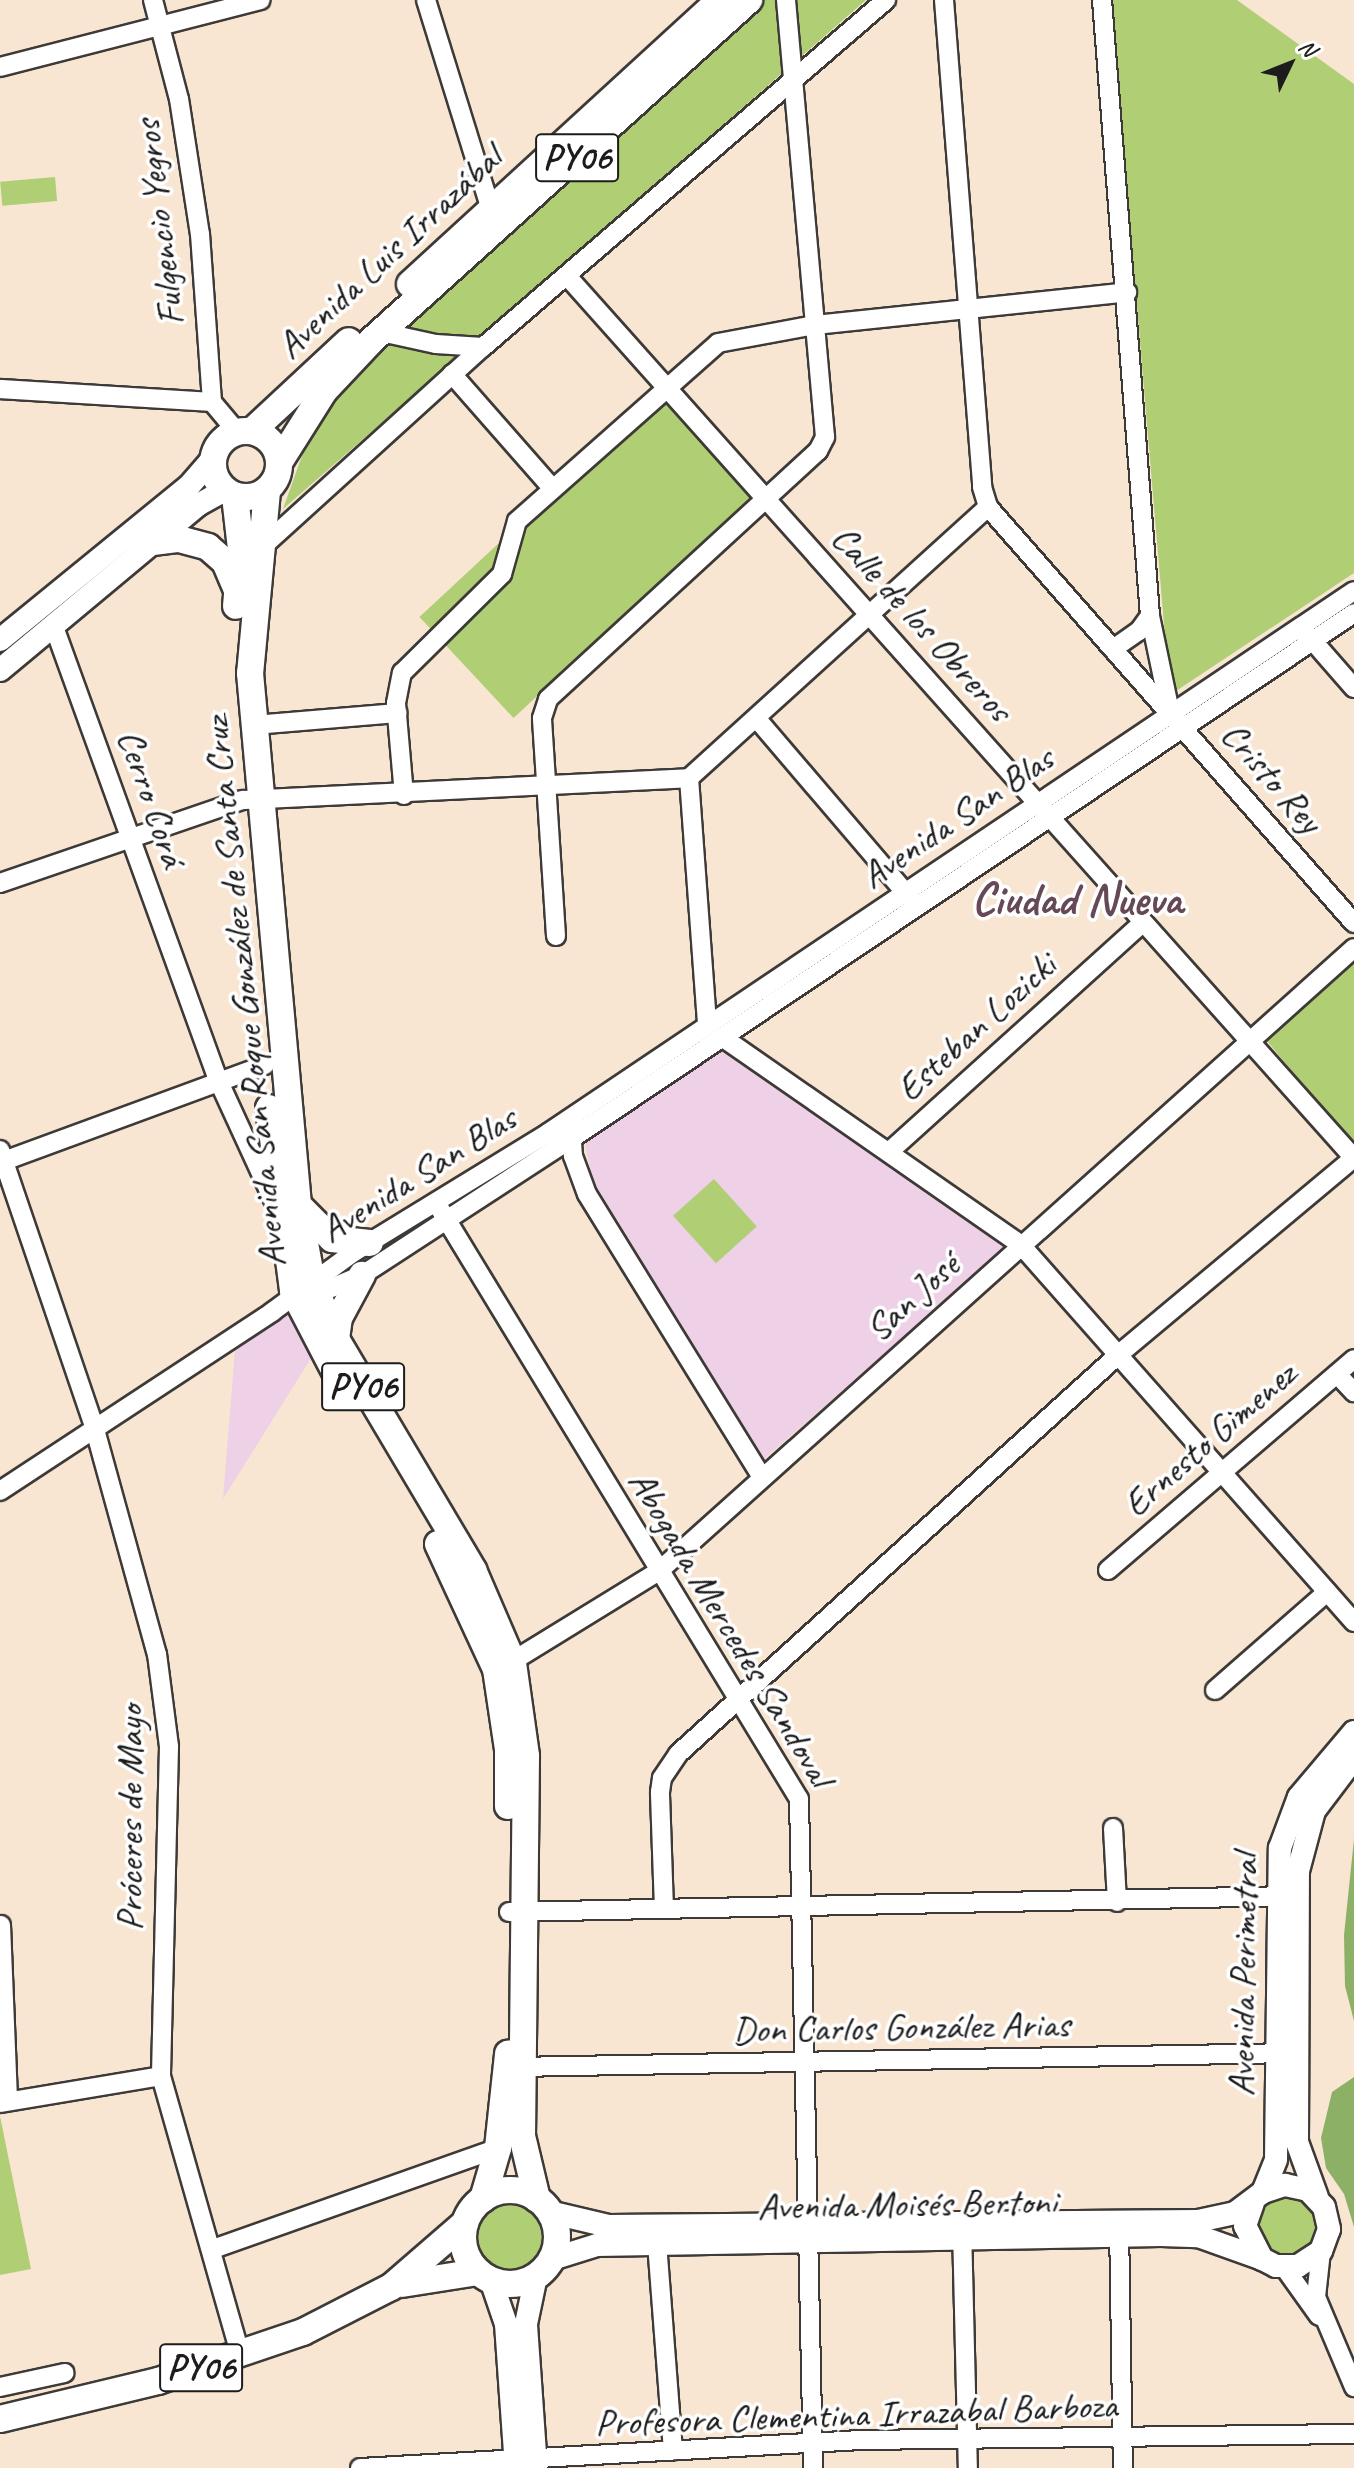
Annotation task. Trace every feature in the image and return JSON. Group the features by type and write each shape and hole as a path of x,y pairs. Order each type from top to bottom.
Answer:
{"highway":[{"name":"Avenida Luis Irrazábal","path":"214,457 222,441 244,432 749,0"},
{"name":"Avenida Luis Irrazábal","path":"267,491 277,478 280,461 324,391 709,4"},
{"path":"244,432 271,441 280,461"},
{"name":"PY06","path":"214,457 216,479 230,493"},
{"path":"230,493 267,491"},
{"name":"Avenida San Roque González de Santa Cruz","path":"267,491 252,611 252,802 265,1065 305,1292 505,1666"},
{"name":"Avenida San Roque González de Santa Cruz","path":"230,493 241,549 233,646 252,802 289,1210"},
{"path":"153,542 179,539 217,553 233,573 238,598"},
{"path":"289,1210 332,1239 370,1243"},
{"path":"336,1339 339,1318 362,1275"},
{"name":"Avenida San Roque González de Santa Cruz","path":"305,1292 473,1570 505,1666 518,1912 516,2067 523,2150 543,2206"},
{"name":"Avenida San Roque González de Santa Cruz","path":"483,2199 516,2067"},
{"path":"483,2199 513,2191 543,2206"},
{"name":"PY06","path":"0,2419 158,2381 303,2332 391,2287 465,2223 483,2199"},
{"name":"PY06","path":"391,2287 485,2276 517,2284 544,2268 557,2235 543,2206"},
{"path":"465,2223 464,2246 485,2276"}],"main road":[{"name":"Avenida Luis Irrazábal","path":"0,640 189,486 214,457"},
{"path":"0,670 198,505 230,493"},
{"name":"Avenida Perimetral","path":"1258,2198 1276,2159 1286,2053 1286,1896 1280,1848 1290,1817 1313,1776 1354,1732"},
{"name":"Avenida Perimetral","path":"1286,1896 1307,1828 1323,1793 1354,1758"},
{"name":"Avenida Perimetral","path":"1286,2053 1298,2155 1317,2198"},
{"name":"Avenida Moisés Bertoni","path":"543,2206 608,2226 807,2232 1119,2229 1211,2220 1285,2185 1317,2198"},
{"path":"1258,2198 1245,2226 1262,2259"},
{"path":"1284,2267 1298,2266 1321,2251 1328,2218 1317,2198"},
{"name":"Avenida Moisés Bertoni","path":"1119,2229 1198,2236 1284,2267"},
{"name":"Avenida Moisés Bertoni","path":"544,2268 584,2246 807,2232"},
{"path":"526,2464 526,2315 544,2268"},
{"path":"485,2276 506,2324 526,2464"}],"street":[{"name":"Fulgencio Yegros","path":"153,0 161,27 200,234 212,402"},
{"path":"0,67 261,0"},
{"path":"426,0 494,220"},
{"path":"556,936 542,718 558,685 818,451 825,437 786,0"},
{"path":"261,548 452,374 886,0"},
{"path":"0,883 252,802 689,778 988,507 968,312 944,0"},
{"path":"1102,0 1150,616 1155,662 1176,719"},
{"name":"Calle de los Obreros","path":"567,276 1354,1158"},
{"path":"404,795 397,713 402,673 502,574 517,521 667,387 727,338 815,325 968,312 1127,292"},
{"path":"381,332 436,344 483,347"},
{"path":"452,374 553,489"},
{"path":"0,389 212,402 244,432"},
{"name":"Cristo Rey","path":"988,507 1354,923"},
{"name":"Avenida San Blas","path":"1307,634 1354,591"},
{"name":"Avenida San Blas","path":"305,1292 362,1275 441,1210 570,1116 707,1024 1045,812 1176,719 1307,634 1354,613"},
{"path":"1113,649 1150,616"},
{"name":"Cerro Corá","path":"53,624 219,1082 289,1210"},
{"path":"1307,634 1354,688"},
{"path":"254,725 397,713"},
{"path":"757,719 910,898"},
{"path":"689,778 707,1024"},
{"name":"Avenida San Blas","path":"0,1491 94,1426 305,1292 370,1243 441,1210 571,1139 722,1037 910,898"},
{"name":"Esteban Lozicki","path":"890,1151 1143,922"},
{"name":"San José","path":"505,1666 659,1571 1354,948"},
{"path":"722,1037 1021,1245 1354,1622"},
{"path":"2,1156 265,1065"},
{"path":"570,1116 571,1139 587,1194 762,1477"},
{"name":"Próceres de Mayo","path":"2,1156 94,1426 139,1573 168,1713 161,2076 213,2249 240,2354"},
{"path":"664,1909 662,1778 678,1754 1118,1355 1354,1158"},
{"name":"Abogada Mercedes Sandoval","path":"441,1210 799,1799 804,1907 804,2063 813,2468"},
{"name":"Ernesto Gimenez","path":"1108,1570 1224,1475 1354,1359"},
{"path":"1337,1374 1354,1392"},
{"path":"1215,1690 1327,1592"},
{"path":"1113,1828 1117,1902"},
{"path":"518,1912 1117,1902 1286,1896"},
{"path":"1,1925 4,2102 161,2076"},
{"name":"Don Carlos González Arias","path":"516,2067 1286,2053"},
{"path":"213,2249 498,2148"},
{"path":"1119,2229 1123,2468"},
{"path":"963,2230 968,2468"},
{"path":"657,2243 673,2450"},
{"path":"1321,2251 1316,2275 1321,2318"},
{"path":"1284,2267 1321,2318 1354,2387"},
{"path":"0,2387 64,2373"},
{"name":"Profesora Clementina Irrazabal Barboza","path":"360,2468 526,2464 673,2450 813,2442 1123,2440 1354,2434"}],"shaded area":[{"path":"710,1038 1005,1248 763,1460 593,1182 581,1127"},
{"path":"291,1303 313,1355 223,1499 236,1337"}],"green space":[{"path":"760,0 866,0 283,509 315,419 369,359"},
{"path":"1111,0 1237,0 1354,84 1354,573 1170,695"},
{"path":"55,177 57,201 2,206 0,182"},
{"path":"663,390 757,491 514,718 419,617"},
{"path":"1354,955 1354,1148 1263,1036"},
{"path":"714,1179 757,1227 716,1263 673,1216"},
{"path":"1354,1839 1354,2021 1345,1986 1344,1935"},
{"path":"1354,2077 1354,2227 1344,2194 1326,2168 1321,2138 1332,2092"},
{"path":"0,2116 31,2269 0,2275"},
{"path":"1281,2191 1313,2200 1321,2243 1291,2263 1259,2247 1255,2213"},
{"path":"512,2199 527,2202 539,2210 547,2222 550,2237 547,2252 539,2264 527,2272 512,2275 497,2272 485,2264 477,2252 474,2237 477,2222 485,2210 497,2202"}],"district":[{"name":"Ciudad Nueva","path":"1077,899"}]}
